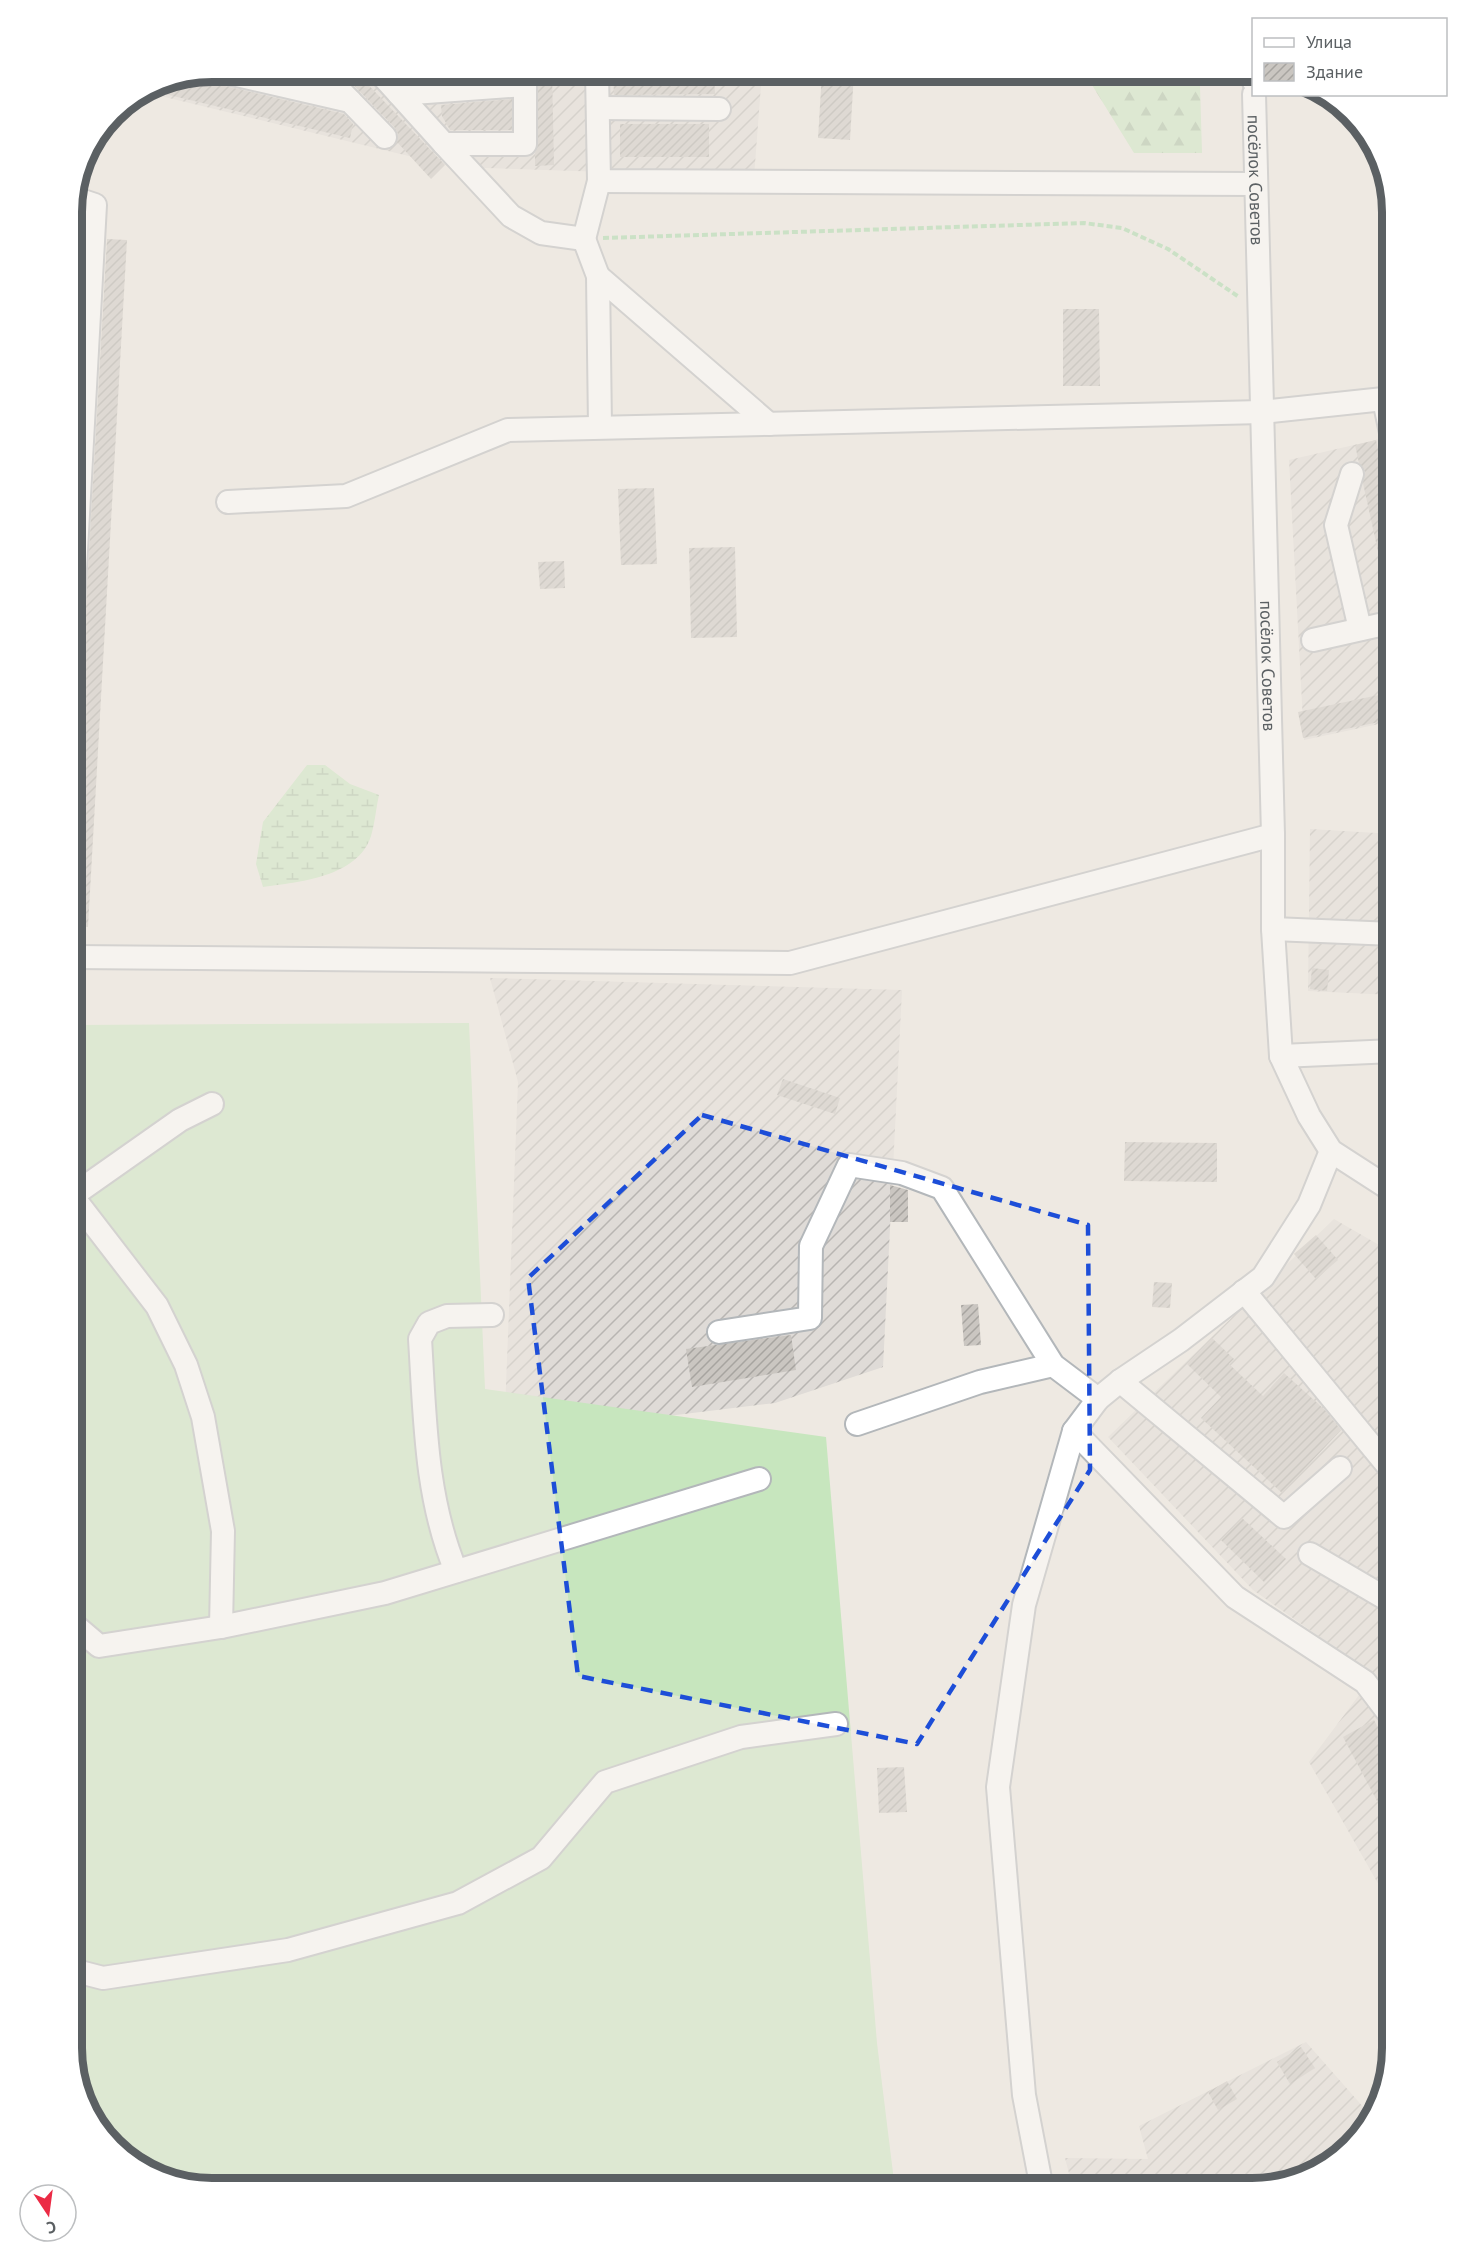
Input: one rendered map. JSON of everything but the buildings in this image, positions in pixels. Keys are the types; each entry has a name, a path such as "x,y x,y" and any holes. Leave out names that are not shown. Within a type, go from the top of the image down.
{"street":[{"path":"272,83 350,101"},
{"path":"333,83 385,137"},
{"path":"389,83 511,216 541,233 584,239"},
{"path":"399,94 491,83"},
{"path":"444,144 525,144 525,83"},
{"path":"597,83 599,182 584,239 598,276 600,428"},
{"name":"посёлок Советов","path":"1254,96 1273,835 1273,929 1281,1056 1309,1116 1331,1151 1382,1184"},
{"path":"598,108 719,109"},
{"path":"599,182 1256,184"},
{"path":"83,201 95,205 83,423"},
{"path":"598,276 769,424"},
{"path":"228,502 346,496 508,430 1262,412 1382,400"},
{"path":"1352,474 1336,525 1360,629"},
{"path":"1313,640 1382,624"},
{"path":"83,957 790,963 1273,835"},
{"path":"1273,929 1382,934"},
{"path":"1281,1056 1382,1051"},
{"path":"83,1189 180,1120 212,1104"},
{"path":"1040,2178 1024,2095 998,1787 1024,1605 1074,1431 1098,1399 1120,1381 1181,1340 1263,1277 1309,1205 1331,1151"},
{"path":"719,1332 810,1318 811,1246 849,1165 902,1173 942,1188 1053,1365 1098,1399"},
{"path":"83,1209 157,1306 186,1365 203,1417 223,1531 221,1626"},
{"path":"1245,1291 1382,1459"},
{"path":"456,1571 444,1543 429,1467 420,1338 429,1323 447,1316 492,1315"},
{"path":"857,1424 980,1382 1053,1365"},
{"path":"1120,1381 1284,1517 1340,1468"},
{"path":"1074,1431 1235,1597 1365,1682 1382,1704"},
{"path":"83,1632 99,1646 221,1626 385,1593 759,1479"},
{"path":"1310,1554 1382,1597"},
{"path":"83,1973 103,1978 288,1950 458,1903 542,1858 605,1782 741,1737 836,1724"}],"path":[{"path":"584,239 1084,223 1122,228 1168,249 1260,310"}],"highlighted area":[{"path":"702,1115 1088,1225 1090,1470 917,1744 578,1676 528,1278"}],"shaded area":[{"path":"213,83 761,83 754,177 454,167 157,95 179,87"},
{"path":"1382,439 1382,723 1304,740 1289,460"},
{"path":"1310,829 1382,833 1382,994 1308,991"},
{"path":"490,978 902,990 883,1367 775,1403 504,1436 518,1082"},
{"path":"1334,1219 1382,1247 1382,1891 1309,1762 1374,1675 1253,1590 1108,1437"},
{"path":"1306,2042 1366,2111 1350,2134 1325,2157 1302,2169 1286,2174 1252,2178 1070,2178 1065,2158 1148,2159 1139,2126"}],"green space":[{"path":"1091,83 1197,83 1200,86 1202,153 1134,153"},
{"path":"307,765 325,765 350,784 379,795 371,836 364,850 354,861 341,869 293,883 263,887 256,864 263,822"},
{"path":"469,1023 485,1389 826,1437 877,2043 894,2178 204,2178 171,2172 140,2157 104,2121 89,2090 83,2057 83,1025"}]}
